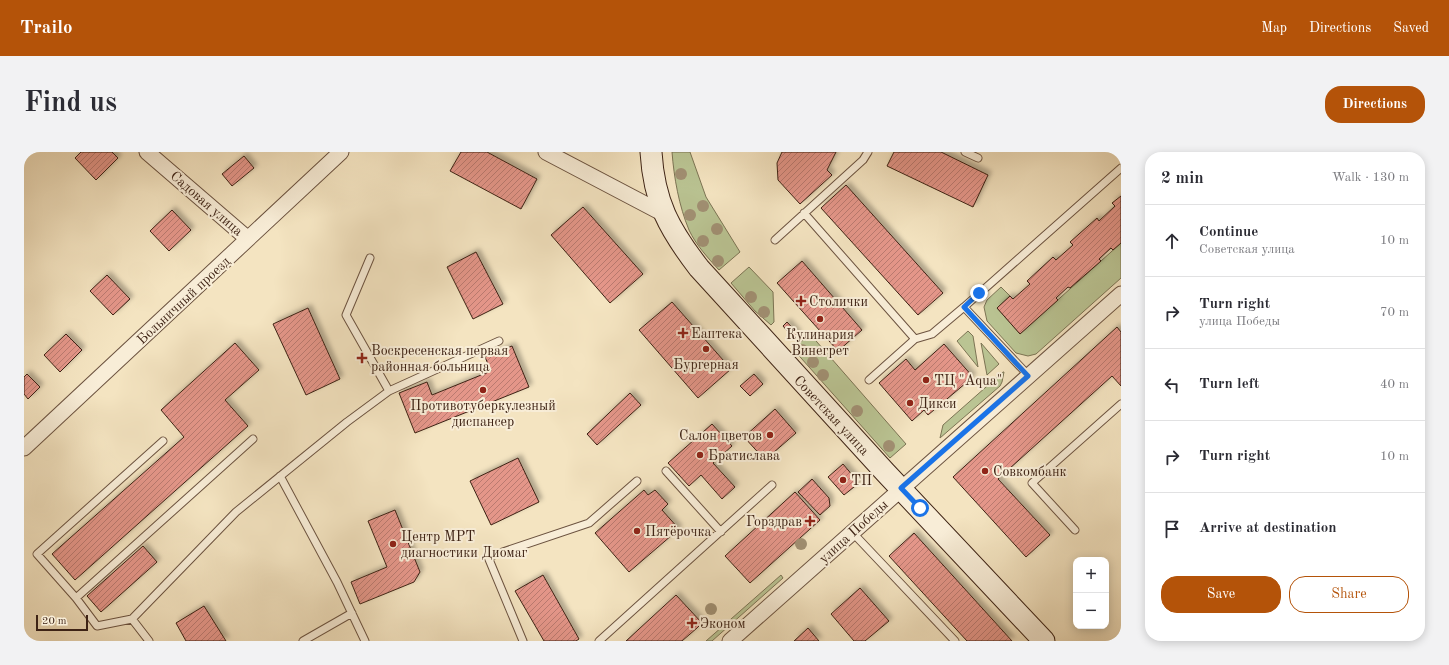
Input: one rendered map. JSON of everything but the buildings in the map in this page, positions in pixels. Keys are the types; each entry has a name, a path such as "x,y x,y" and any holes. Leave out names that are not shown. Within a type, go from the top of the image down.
{"main road":[{"name":"Советская улица","path":"651,152 653,174 664,214 681,245 699,268 1044,641"}],"street":[{"name":"Садовая улица","path":"147,152 248,239"},
{"name":"Больничный проезд","path":"24,448 341,152"},
{"path":"546,152 664,214"},
{"name":"улица Победы","path":"735,639 901,488 1121,294"}],"lane":[{"path":"775,240 863,160 868,152"},
{"path":"965,152 978,158"},
{"path":"869,380 916,339 932,334 1121,168"},
{"path":"804,214 916,339"},
{"path":"370,258 346,315 389,391"},
{"path":"964,307 1028,376"},
{"path":"163,441 37,554 76,598 97,626 132,619 236,512 347,422 389,391 499,340"},
{"path":"1075,530 1032,482 1121,404"},
{"path":"76,598 253,439"},
{"path":"666,471 721,532"},
{"path":"280,476 338,582 365,641"},
{"path":"523,641 488,557 589,523 637,481"},
{"path":"599,641 772,485"},
{"path":"852,532 955,641"},
{"path":"303,641 352,613"},
{"path":"132,619 149,641"}],"green space":[{"path":"672,152 690,152 706,197 740,252 719,270 699,246 689,230 682,211 674,172"},
{"path":"1121,243 1121,278 1036,354 1028,356 1016,353 987,321 984,307 987,300 1001,287 1010,296 997,308 1020,334"},
{"path":"749,267 773,292 774,322 771,325 755,311 731,283"},
{"path":"968,331 973,336 978,367 957,341"},
{"path":"810,334 906,444 890,458 793,349"},
{"path":"981,343 999,364 987,375"},
{"path":"1003,372 1000,386 940,438 943,425"},
{"path":"781,575 783,578 712,641 706,641"}],"place":[{"name":"Столички","path":"801,301"},
{"name":"Кулинария Винегрет","path":"820,319"},
{"name":"Еаптека","path":"683,333"},
{"name":"Бургерная","path":"706,349"},
{"name":"Воскресенская первая районная больница","path":"362,358"},
{"name":"ТЦ \"Aqua\"","path":"926,380"},
{"name":"Противотуберкулезный диспансер","path":"483,390"},
{"name":"Дикси","path":"910,403"},
{"name":"Салон цветов","path":"770,435"},
{"name":"Братислава","path":"700,455"},
{"name":"Совкомбанк","path":"985,471"},
{"name":"ТП","path":"843,480"},
{"name":"Горздрав","path":"810,521"},
{"name":"Пятёрочка","path":"637,531"},
{"name":"Центр МРТ диагностики Диомаг","path":"393,544"},
{"name":"Эконом","path":"692,623"}],"route":[{"path":"920,508 901,488 1028,376 964,307 979,293"}]}
